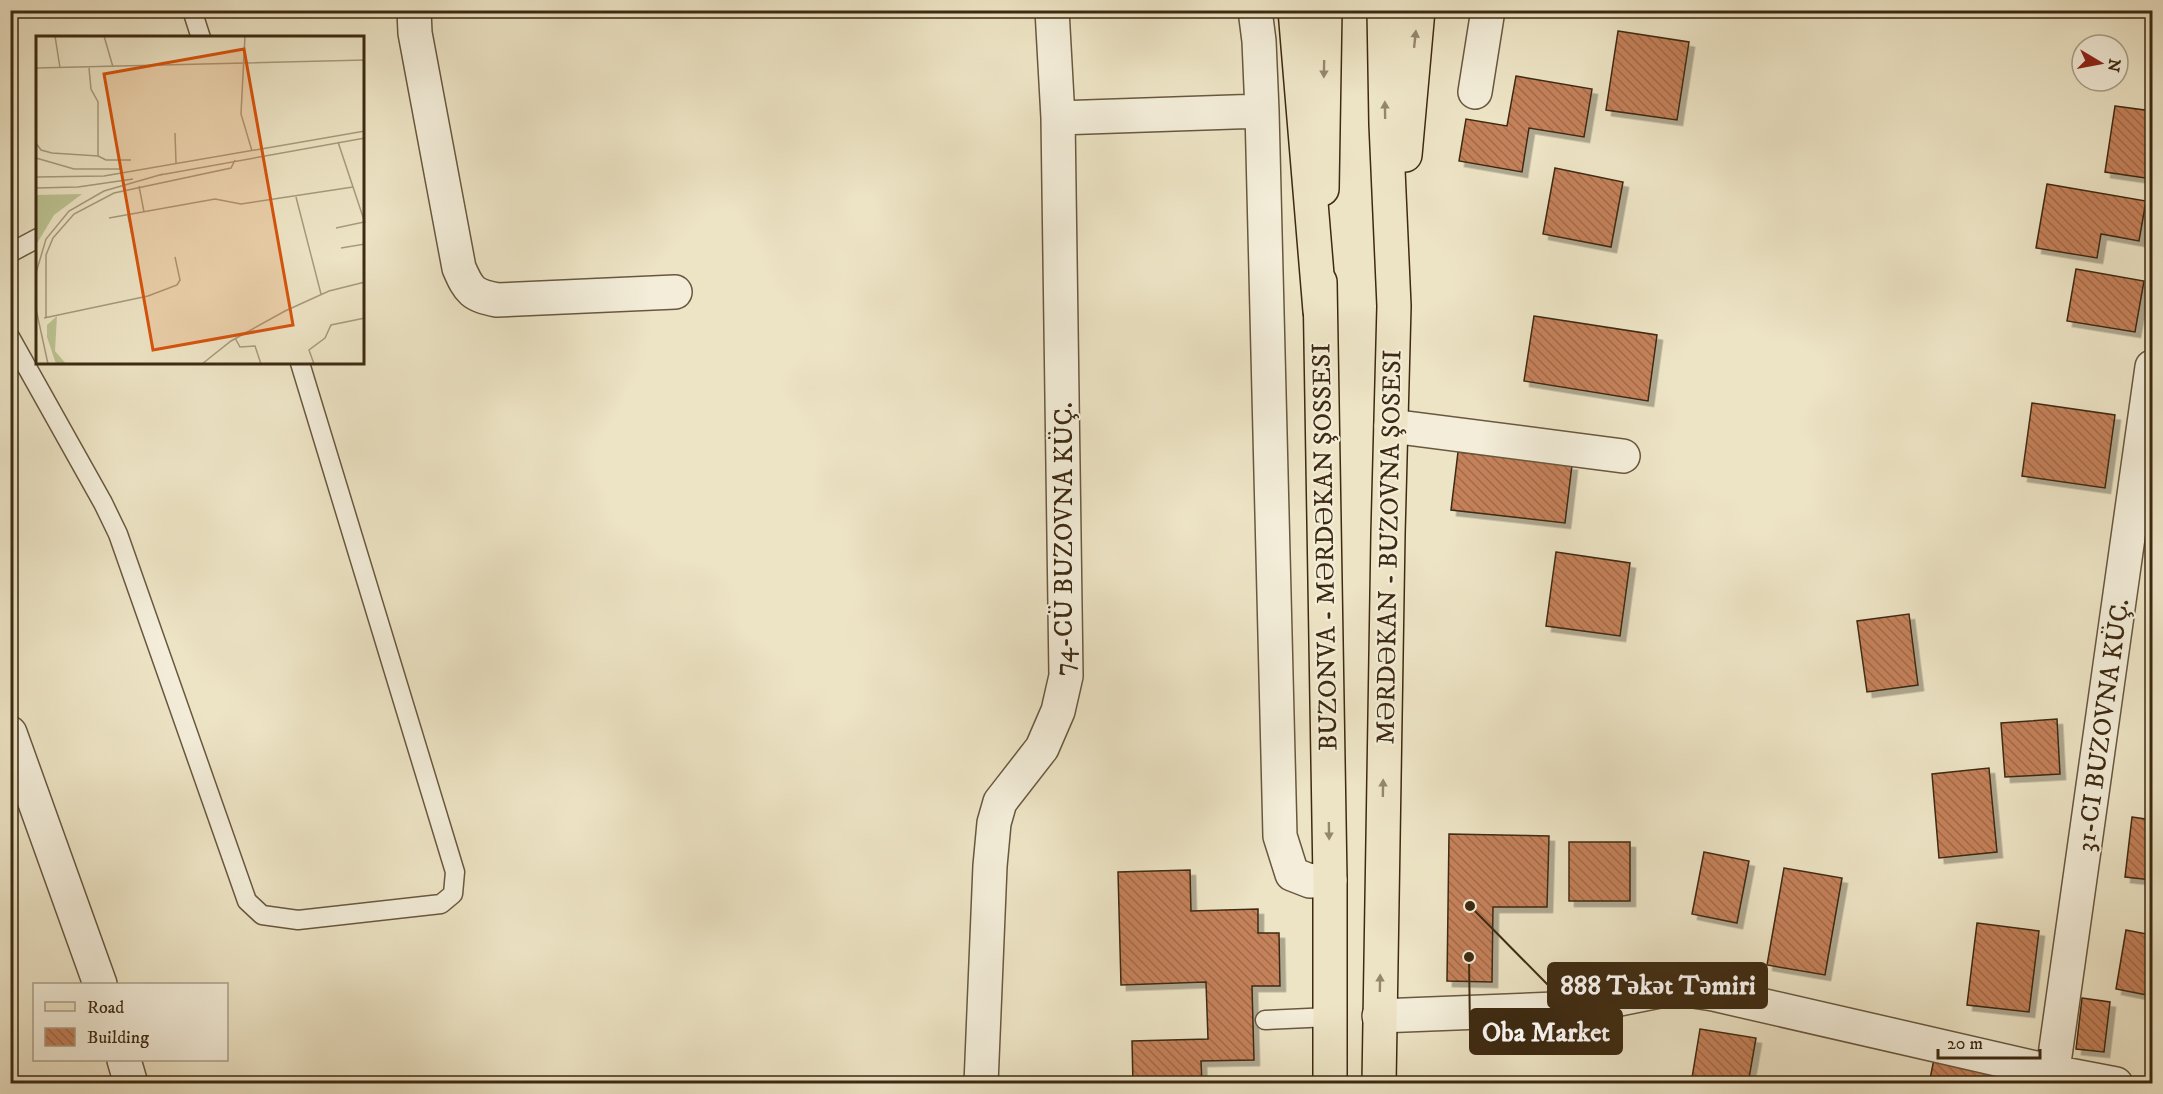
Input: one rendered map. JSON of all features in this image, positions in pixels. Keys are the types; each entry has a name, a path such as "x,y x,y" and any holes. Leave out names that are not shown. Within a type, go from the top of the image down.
{"main road":[{"path":"1295,10 1320,311"},
{"name":"BUZONVA - MƏRDƏKAN ŞOSSESI","path":"1325,10 1320,311 1330,880 1330,1083"},
{"name":"MƏRDƏKAN - BUZOVNA ŞOSESI","path":"1379,1083 1394,306 1386,124 1384,10"},
{"path":"1394,306 1418,10"}],"street":[{"path":"414,10 415,33 459,268 467,287 478,296 497,300 675,292"},
{"name":"74-CÜ BUZOVNA KÜÇ.","path":"981,1083 990,866 994,823 1000,802 1042,748 1059,711 1066,676 1058,118 1052,10"},
{"path":"1255,10 1259,41 1262,111 1280,836 1292,874 1310,881 1330,880"},
{"path":"1475,92 1488,10"},
{"path":"1058,118 1262,111"},
{"name":"31-CI BUZOVNA KÜÇ.","path":"2052,1078 2152,367"},
{"path":"1391,426 1623,456"},
{"path":"10,733 100,983"},
{"path":"1379,1017 1554,1010 1674,988 1713,994 2052,1078 2116,1083"},
{"path":"125,1061 131,1083"}],"lane":[{"path":"192,10 200,36"},
{"path":"10,253 36,239"},
{"path":"10,337 118,534 247,901 262,915 298,920 441,904 453,894 455,872 300,364"},
{"path":"1265,1020 1330,1017"}],"building":[{"path":"1618,31 1689,42 1677,120 1606,110"},
{"path":"1516,76 1592,89 1584,137 1529,128 1522,172 1459,161 1466,119 1507,126"},
{"path":"2115,106 2152,111 2152,179 2105,172"},
{"path":"1555,168 1623,182 1611,247 1543,234"},
{"path":"2047,184 2146,201 2139,241 2101,234 2097,258 2036,248"},
{"path":"2076,269 2144,281 2135,332 2067,321"},
{"path":"1534,316 1657,335 1648,401 1524,381"},
{"path":"2032,403 2115,415 2105,488 2022,476"},
{"path":"1458,452 1572,465 1565,523 1451,510"},
{"path":"1556,552 1630,563 1620,636 1546,626"},
{"path":"1909,614 1918,685 1867,692 1857,621"},
{"path":"2057,719 2060,774 2005,777 2001,723"},
{"path":"1989,768 1997,852 1939,858 1932,774"},
{"path":"2132,817 2152,820 2152,880 2125,877"},
{"path":"1449,834 1549,836 1547,907 1493,907 1492,982 1447,981"},
{"path":"1569,842 1630,842 1630,901 1569,901"},
{"path":"1704,852 1749,861 1737,923 1692,914"},
{"path":"1784,868 1842,878 1825,975 1767,965"},
{"path":"1190,870 1191,911 1258,909 1258,933 1279,933 1280,986 1252,986 1254,1060 1201,1061 1202,1084 1133,1084 1132,1041 1208,1039 1206,982 1121,985 1118,872"},
{"path":"1977,923 2039,931 2029,1012 1967,1005"},
{"path":"2126,930 2152,935 2152,996 2116,989"},
{"path":"2082,998 2110,1002 2104,1052 2076,1049"},
{"path":"1700,1029 1756,1038 1748,1084 1691,1084"},
{"path":"1934,1059 2017,1077 2016,1084 1929,1084"}],"place":[{"name":"888 Təkət Təmiri","path":"1470,906"},
{"name":"Oba Market","path":"1469,957"}]}
